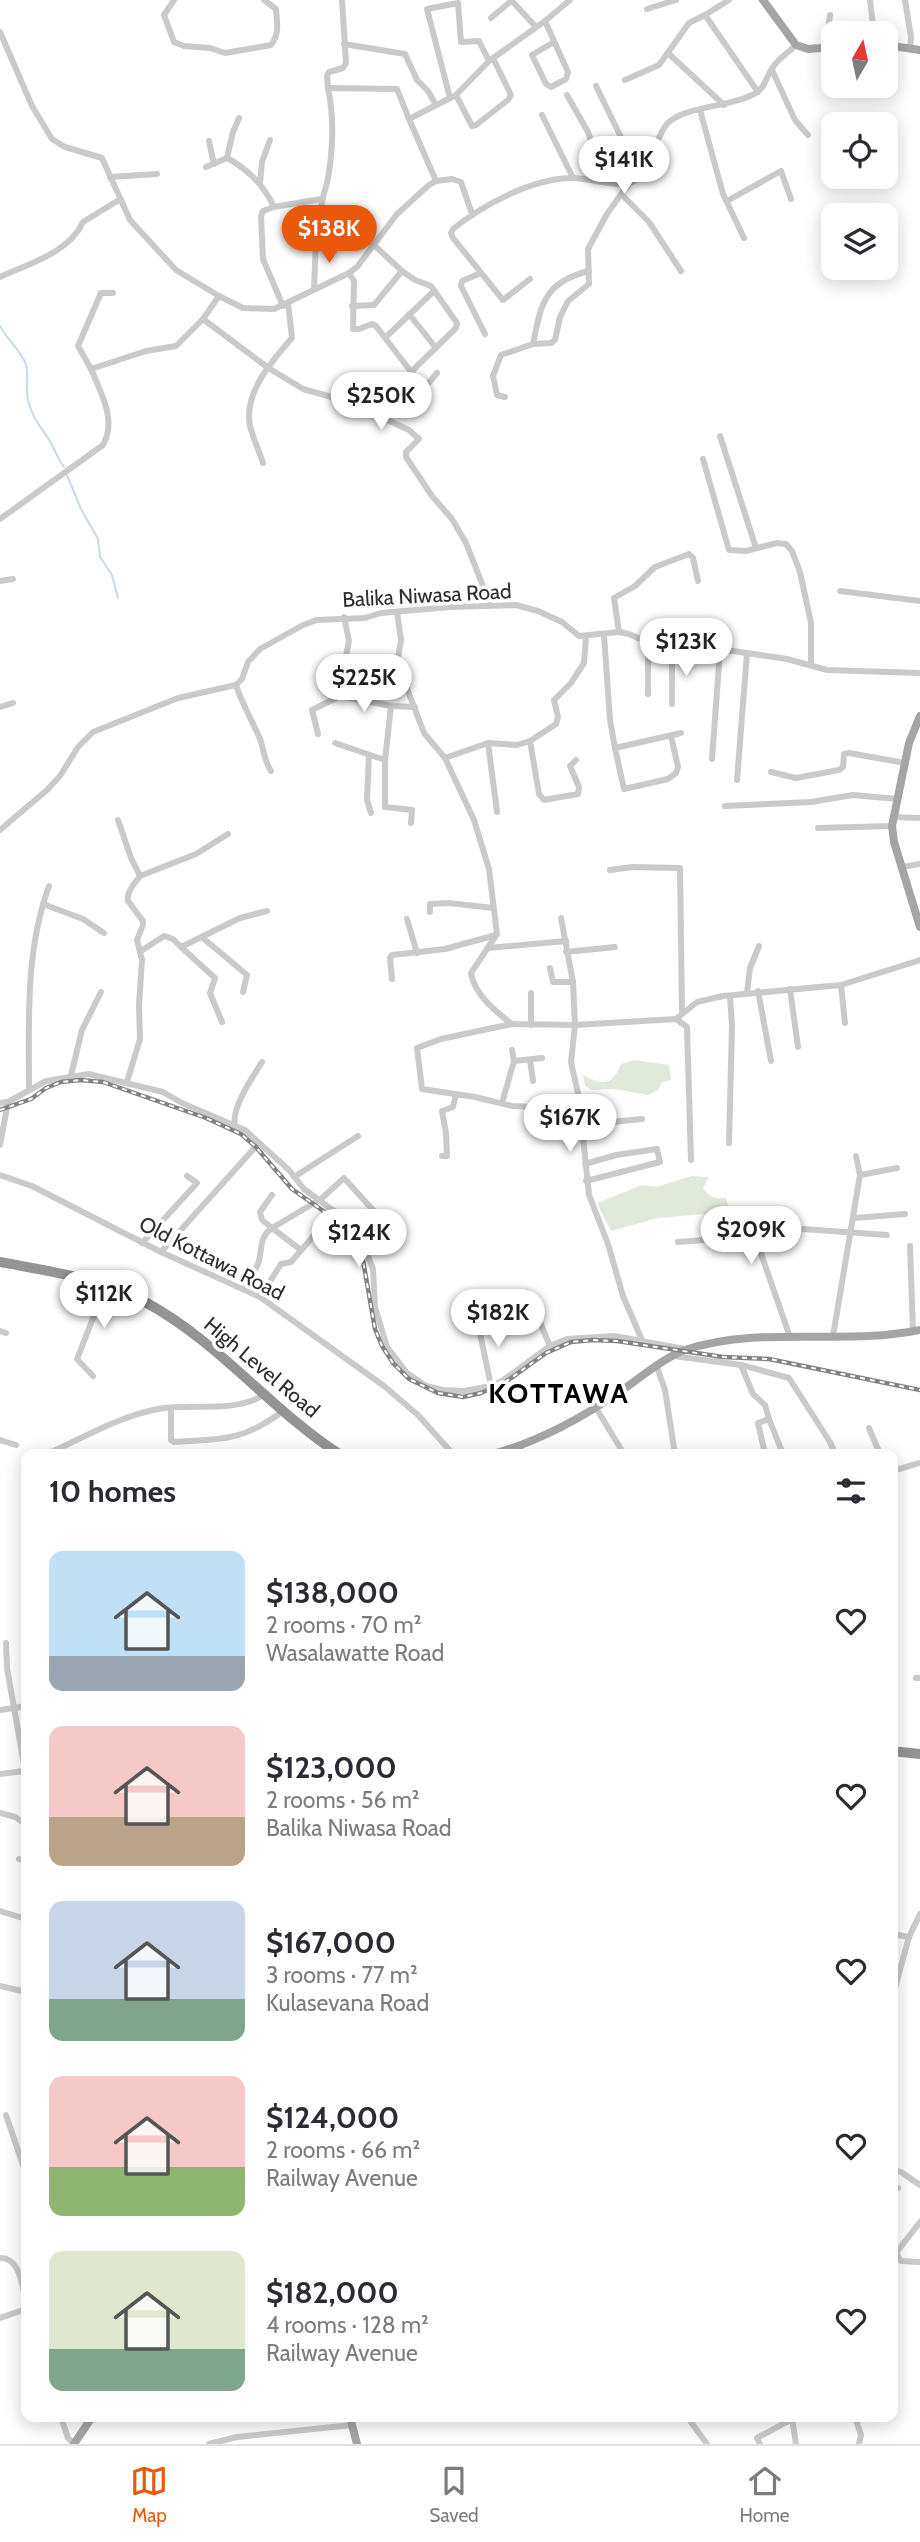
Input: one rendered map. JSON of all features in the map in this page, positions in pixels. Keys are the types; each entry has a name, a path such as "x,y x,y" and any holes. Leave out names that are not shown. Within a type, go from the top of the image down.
{"highway":[{"name":"High Level Road","path":"0,1264 106,1287 143,1301 188,1330 269,1400 333,1449"},
{"name":"High Level Road","path":"106,1287 165,1318 224,1364 322,1449"},
{"path":"898,1754 920,1756"}],"main road":[{"path":"763,0 796,45 808,49 821,47"},
{"path":"920,716 909,743 893,821 894,842 918,913 920,928"},
{"path":"511,1449 596,1408 688,1349 727,1342 790,1337 916,1331"},
{"path":"74,2444 89,2422"},
{"path":"351,2422 357,2444"}],"street":[{"path":"174,0 164,15 174,42 225,53 271,45 276,39 276,9 264,0"},
{"path":"321,211 321,199 328,181 332,134 332,108 327,76 329,72 343,68 346,63 342,0"},
{"path":"491,18 511,0 537,27"},
{"path":"647,9 676,0"},
{"path":"625,80 649,72 659,65 689,23 729,0"},
{"path":"870,0 873,21"},
{"path":"905,0 915,49"},
{"path":"410,119 453,97 491,59 545,21 565,1"},
{"path":"458,3 461,42 479,41 491,59 511,95 472,127 453,97 427,9 458,3"},
{"path":"705,15 758,92"},
{"path":"829,21 830,15"},
{"path":"545,21 554,42 568,76 551,87 546,84 531,55 554,42"},
{"path":"0,32 32,106 52,139 65,147 102,158 130,220 176,270 243,308 274,309 349,274 357,268 397,214 436,181 452,179 461,182 472,214"},
{"path":"344,44 405,54 416,80 428,91 436,105"},
{"path":"505,397 497,395 492,376 501,355 555,340 560,317 568,301 589,284 588,249 607,214 629,183 640,176 668,122 688,113 758,92 767,81 771,70 796,45"},
{"path":"669,54 724,104"},
{"path":"771,70 795,120 808,135"},
{"path":"596,86 640,176"},
{"path":"328,88 397,89 436,181"},
{"path":"567,94 588,132 606,182"},
{"path":"700,110 727,201 744,238"},
{"path":"542,115 573,178"},
{"path":"227,158 239,118"},
{"path":"260,183 262,162 270,140"},
{"path":"209,141 214,164"},
{"path":"227,158 260,183 274,207"},
{"path":"205,167 227,158"},
{"path":"727,201 781,171 791,199"},
{"path":"110,177 157,174"},
{"path":"530,279 503,300 451,233 472,214 552,180 573,178 629,183"},
{"path":"621,195 649,222 681,271"},
{"path":"263,463 250,425 257,385 267,367 292,338 285,304 263,259 261,216 263,211 274,207 321,199"},
{"path":"0,277 55,253 80,229 83,222 119,200"},
{"path":"314,289 316,239"},
{"path":"374,245 402,271 431,286 457,323 456,328 411,372"},
{"path":"352,306 374,305 402,271"},
{"path":"533,344 540,306 557,283 575,274 589,271"},
{"path":"481,273 462,281 461,286 485,334"},
{"path":"349,274 354,281 353,328 359,329 372,324 422,386 426,386 437,373"},
{"path":"385,338 435,291"},
{"path":"0,519 103,445 110,432 105,402 78,346 101,293 113,293"},
{"path":"91,369 146,351 176,346 203,319 219,296"},
{"path":"409,314 436,348"},
{"path":"203,319 267,367 303,388 346,401 409,430 419,439 406,452 406,457 432,496 452,519 466,543 490,604"},
{"path":"720,436 756,548"},
{"path":"703,459 726,547 738,551 777,542 786,544 792,551 800,572 811,623 811,665"},
{"path":"619,632 614,598 635,586 655,567 689,554 698,581"},
{"path":"0,581 13,579"},
{"path":"840,590 920,601"},
{"name":"Balika Niwasa Road","path":"236,685 242,679 248,662 260,649 317,620 365,618 397,612 490,604 527,607 562,622 579,636 586,637"},
{"path":"397,612 401,640 398,658 403,678 424,733 445,758 474,820 489,869 496,934 471,973 472,981 492,1006 512,1024"},
{"path":"344,617 349,641 345,661"},
{"path":"445,758 488,743 517,745 530,741 556,724 558,718 554,700 571,683 584,663 586,637 619,632 672,652 747,653 849,673 920,673"},
{"path":"604,635 610,720 624,789 668,779 676,773 678,767 671,736"},
{"path":"648,643 648,694"},
{"path":"712,759 720,651"},
{"path":"672,652 672,704"},
{"path":"737,780 747,653"},
{"path":"0,830 47,790 60,776 78,747 93,732 199,691 236,685 244,709 261,741 265,762 271,771"},
{"path":"318,734 312,710 340,696 391,706 415,707"},
{"path":"0,707 13,703"},
{"path":"391,706 385,760 385,807 412,810 411,823"},
{"path":"615,748 681,733"},
{"path":"530,741 539,794 544,800 578,794 579,787 570,766 576,760"},
{"path":"335,743 385,760"},
{"path":"488,743 497,812"},
{"path":"772,772 796,778 839,770 843,767 844,754 849,753 905,763"},
{"path":"369,755 368,800 371,813"},
{"path":"725,806 811,802 853,795 898,799"},
{"path":"818,828 920,818"},
{"path":"118,820 140,876"},
{"path":"127,1082 140,1040 141,951 137,940 143,921 127,897 140,876 196,854 228,834"},
{"path":"902,867 920,864"},
{"path":"610,870 633,867 680,868 682,1013"},
{"path":"29,1090 30,966 34,934 49,886"},
{"path":"430,912 430,904 449,903 493,908"},
{"path":"43,904 83,919 104,933"},
{"path":"181,947 240,918 267,911"},
{"path":"561,918 573,982 575,1025 571,1062 579,1098 586,1181 623,1296 642,1340"},
{"path":"407,919 419,953"},
{"path":"392,979 392,956 419,953 496,934"},
{"path":"141,951 164,936 173,939 215,978 210,993 222,1022"},
{"path":"203,938 247,975 243,992"},
{"path":"488,948 566,941"},
{"path":"747,993 750,968 759,946"},
{"path":"566,952 615,947"},
{"path":"676,1019 697,1002 758,991 841,985 920,960"},
{"path":"550,968 553,982 573,982"},
{"path":"841,985 845,1023"},
{"path":"790,989 798,1047"},
{"path":"758,991 771,1061"},
{"path":"71,1075 82,1030 100,992"},
{"path":"531,993 531,1025"},
{"path":"729,1143 732,1037 730,997"},
{"path":"642,1119 570,1126 557,1124 544,1111 534,1107 512,1106 422,1089 416,1049 441,1039 512,1024 575,1025 676,1019 687,1027 691,1160"},
{"path":"502,1103 514,1061 512,1050"},
{"path":"514,1061 542,1058"},
{"path":"530,1060 533,1081"},
{"path":"235,1126 242,1094 262,1062"},
{"path":"0,1103 9,1102 46,1081 89,1074 163,1092 181,1103 235,1126 259,1143 304,1189 321,1199 360,1235 373,1269 375,1307 381,1332 393,1358 407,1373 426,1386 464,1391 491,1386 550,1346 567,1339 590,1336 642,1340 688,1349"},
{"path":"442,1156 447,1156 442,1111 453,1107 456,1094"},
{"path":"0,1145 9,1102"},
{"path":"294,1177 358,1136"},
{"path":"160,1252 259,1143"},
{"path":"585,1164 616,1155 657,1149 660,1162 586,1181"},
{"path":"833,1336 860,1175 856,1156"},
{"path":"860,1175 897,1168"},
{"name":"Old Kottawa Road","path":"0,1175 32,1186 160,1252 260,1297 384,1386 418,1415 449,1449"},
{"path":"142,1243 197,1183 187,1176"},
{"path":"244,1289 259,1261 261,1240 265,1233 321,1199 344,1178 383,1221 381,1225 360,1235"},
{"path":"272,1195 260,1212 262,1220 301,1250"},
{"path":"260,1297 281,1264 291,1262 335,1211"},
{"path":"854,1218 905,1214"},
{"path":"803,1229 887,1235"},
{"path":"678,1242 729,1238 757,1242 790,1337"},
{"path":"910,1246 916,1331"},
{"path":"93,1376 77,1359 106,1287"},
{"path":"527,1292 550,1346"},
{"path":"477,1319 491,1386"},
{"path":"674,1356 741,1364 789,1378 833,1449"},
{"path":"741,1364 753,1394 765,1405 781,1449"},
{"path":"657,1367 665,1390 674,1448"},
{"path":"58,1449 129,1418 160,1409 245,1404 260,1397"},
{"path":"596,1408 621,1449"},
{"path":"171,1409 171,1440 174,1441 236,1437 263,1425 279,1414"},
{"path":"764,1449 758,1423 769,1419"},
{"path":"870,1428 878,1449"},
{"path":"0,1440 16,1445"},
{"path":"898,1469 920,1463"},
{"path":"6,1643 4,1669 15,1708 21,1747"},
{"path":"0,1710 21,1707"},
{"path":"0,1774 21,1773"},
{"path":"0,1814 21,1821"},
{"path":"0,1911 21,1917"},
{"path":"898,1977 909,1937 920,1914"},
{"path":"898,1935 909,1937"},
{"path":"0,1986 21,1991"},
{"path":"6,2115 21,2159"},
{"path":"898,2171 920,2185"},
{"path":"898,2252 920,2221"},
{"path":"898,2255 901,2260 920,2262"},
{"path":"0,2258 13,2262 21,2286"},
{"path":"0,2318 21,2311"},
{"path":"63,2422 68,2438 74,2444"},
{"path":"209,2444 236,2437 344,2422"},
{"path":"691,2422 707,2444"},
{"path":"760,2444 757,2438 786,2422"},
{"path":"793,2422 796,2444"},
{"path":"857,2422 861,2435 859,2444"}],"green space":[{"path":"634,1060 669,1065 671,1080 662,1082 658,1090 648,1095 615,1089 592,1090 585,1086 583,1075 606,1082 614,1077 621,1064"},
{"path":"692,1176 709,1177 703,1188 713,1197 726,1198 730,1212 658,1218 611,1231 597,1203 642,1185 656,1187"}],"waterway":[{"path":"0,326 25,362 30,406 64,467"},
{"path":"67,475 81,509 98,539 100,557 112,575 118,598"}],"railway":[{"path":"0,1110 31,1099 46,1088 61,1082 103,1082 206,1118 241,1134 255,1146 292,1189 346,1227 361,1249 375,1329 382,1346 393,1363 409,1379 438,1393 463,1397 481,1393 504,1383 546,1353 571,1342 593,1340 617,1341 723,1357 769,1359 920,1390"}],"district":[{"name":"KOTTAWA","path":"559,1393"}]}
